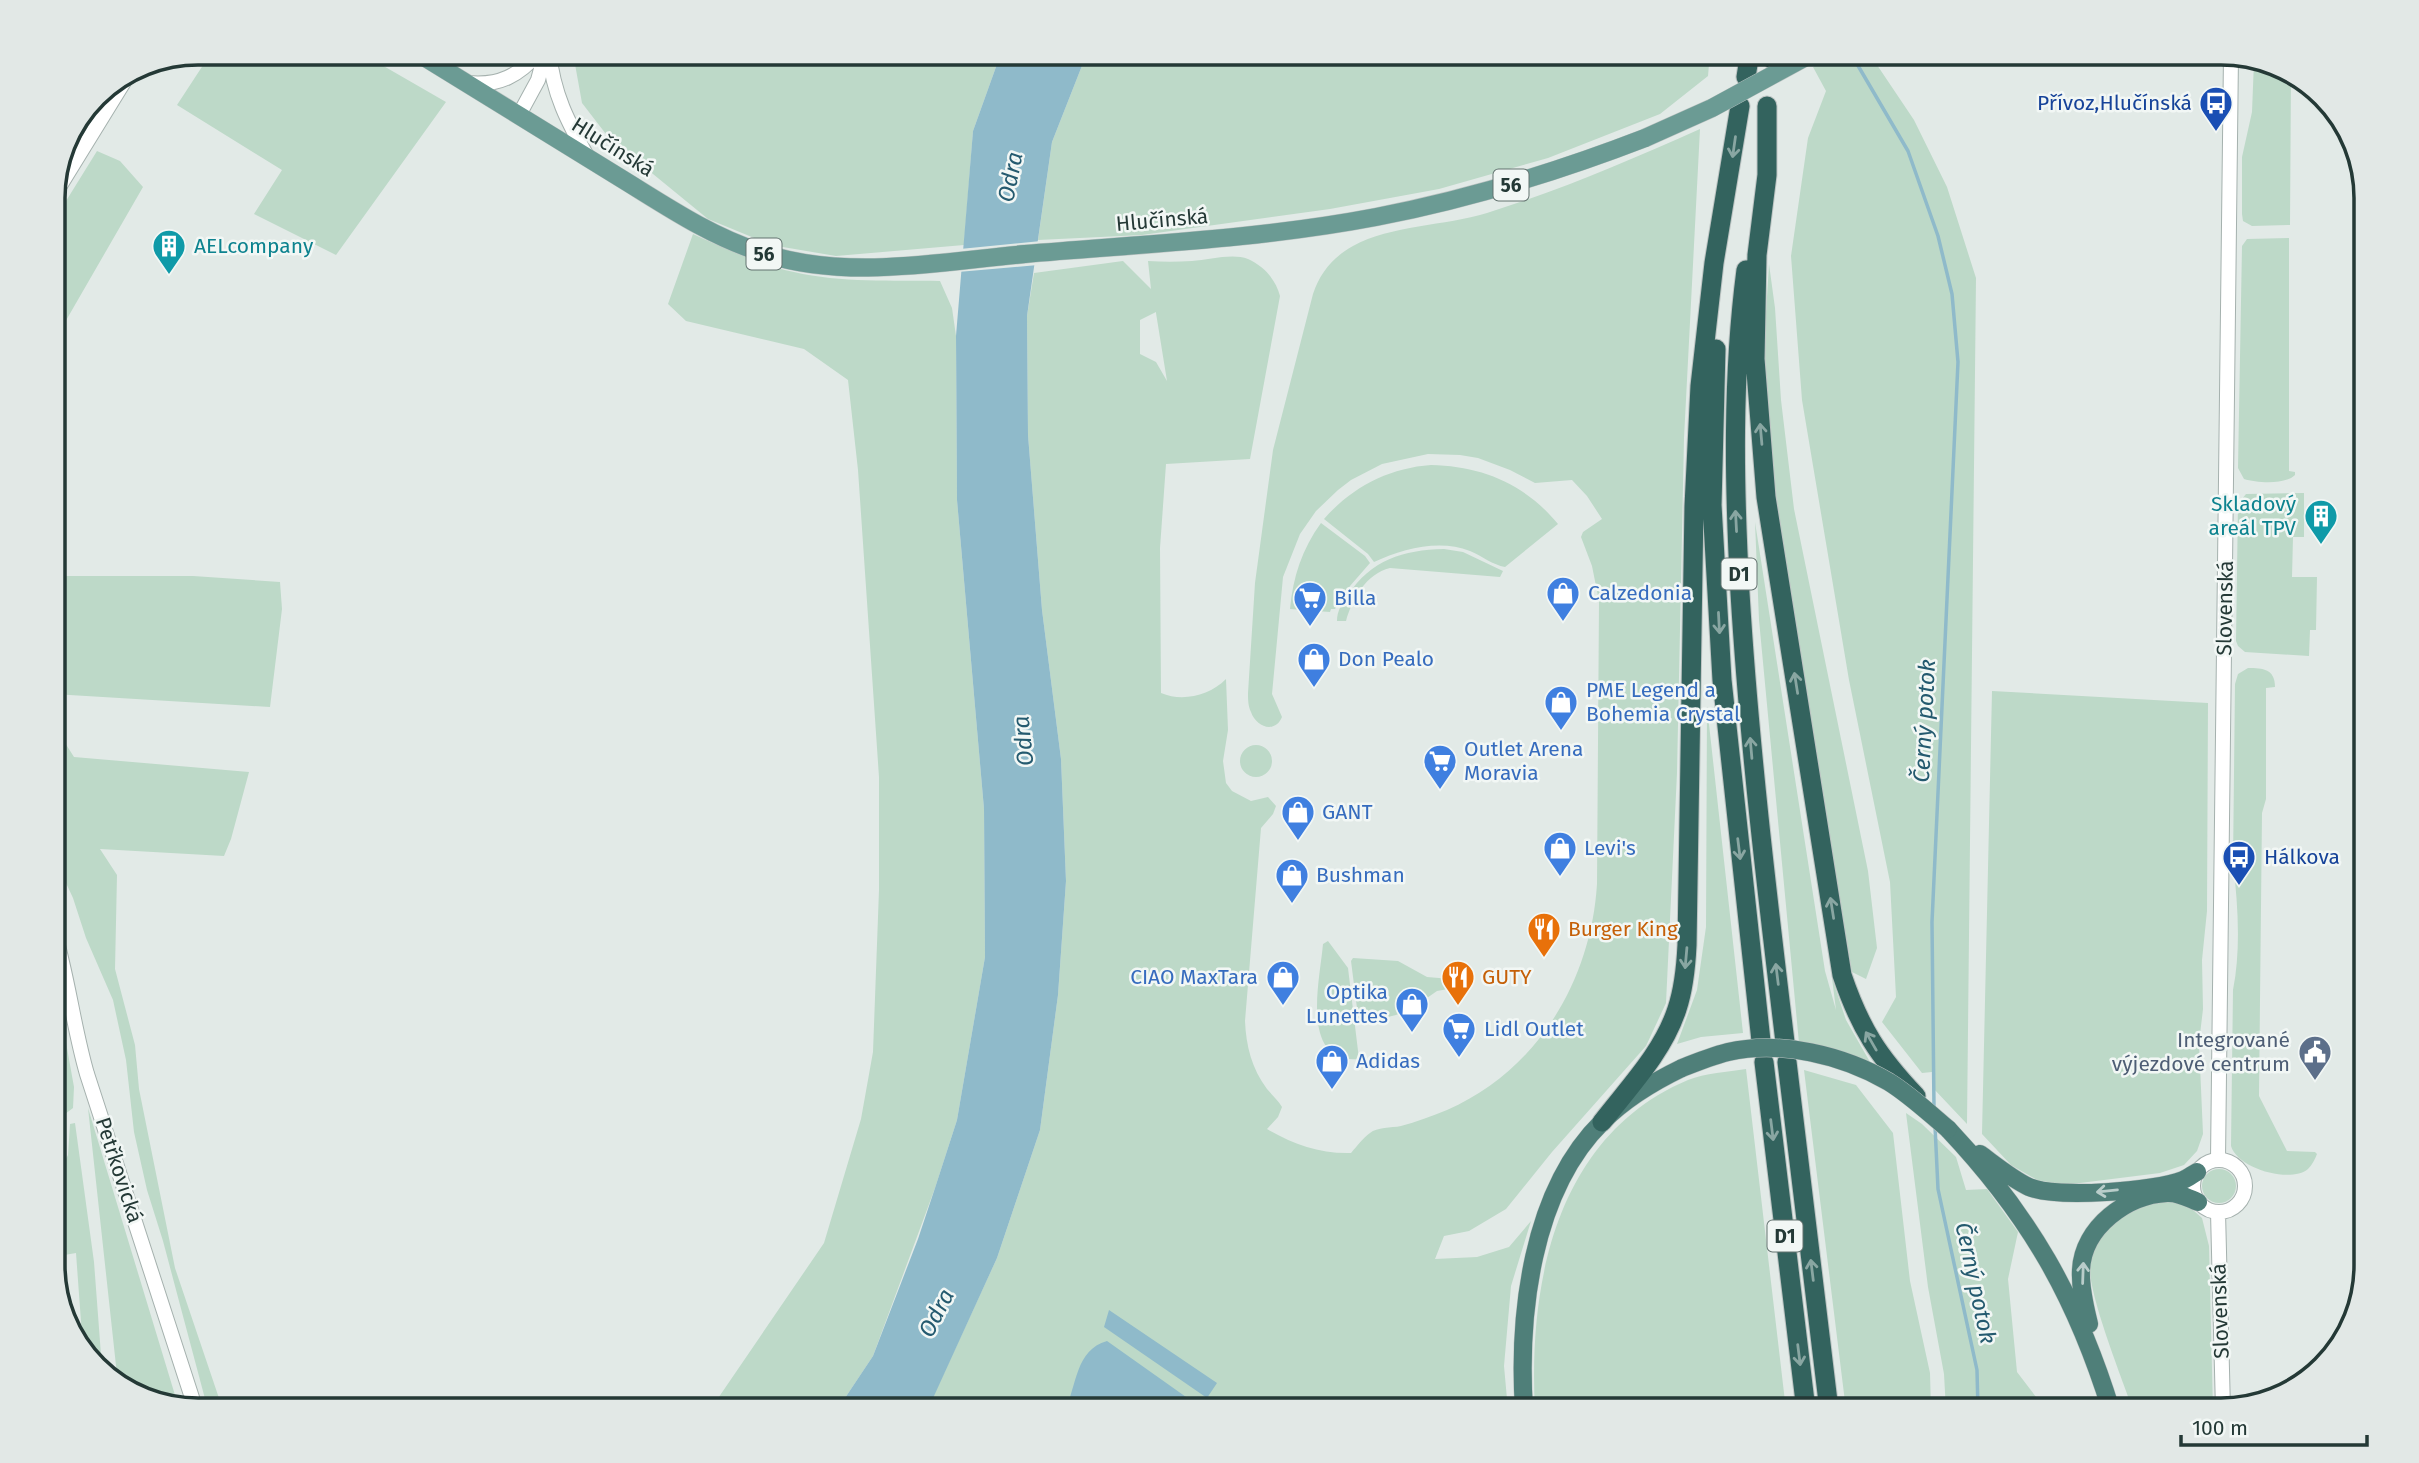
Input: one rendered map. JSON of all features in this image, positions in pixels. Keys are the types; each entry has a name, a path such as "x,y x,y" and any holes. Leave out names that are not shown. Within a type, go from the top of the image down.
{"highway":[{"path":"1746,77 1748,65"},
{"name":"D1","path":"1785,1042 1752,760 1735,502 1739,326 1768,99 1767,175 1757,255 1755,359 1765,483 1842,975 1855,1013 1881,1057 1948,1129"},
{"name":"D1","path":"1602,1122 1652,1059 1665,1037 1678,1008 1685,975 1694,506 1700,386 1714,264 1740,106"},
{"name":"D1","path":"1728,188 1717,323 1713,505 1728,747 1761,1041"},
{"path":"1524,1398 1527,1307 1538,1242 1549,1210 1580,1148 1602,1122 1628,1099 1652,1083 1682,1068 1730,1052 1755,1049 1792,1050 1825,1056 1889,1082 1984,1162 2052,1266 2074,1309 2107,1398"},
{"name":"D1","path":"1764,1062 1805,1398"},
{"name":"D1","path":"1787,1062 1828,1398"},
{"path":"1984,1162 2030,1187 2057,1194 2085,1194 2166,1184 2183,1180 2197,1172"},
{"path":"2113,1398 2096,1364 2082,1283 2081,1269 2088,1244 2102,1222 2143,1197 2169,1192 2198,1202"}],"main road":[{"name":"Hlučínská","path":"437,65 703,228 760,253 830,267 915,264 1078,250 1305,228 1373,218 1497,189 1645,138 1712,108 1791,65"}],"street":[{"path":"465,82 490,84 507,79 527,65"},
{"path":"519,115 543,65"},
{"path":"549,65 558,99 589,159"},
{"name":"Slovenská","path":"2218,1160 2231,66"},
{"path":"67,174 118,92"},
{"name":"Petřkovická","path":"65,970 84,1064 191,1398"},
{"path":"2218,1160 2233,1164 2243,1177 2245,1185 2240,1201 2226,1211 2218,1212 2210,1211 2198,1202 2193,1187 2197,1172 2203,1166 2218,1160"},
{"name":"Slovenská","path":"2218,1212 2223,1398"}],"green space":[{"path":"203,65 382,65 446,102 336,255 254,214 282,170 177,105"},
{"path":"575,65 997,65 973,131 964,245 836,256 771,245 708,219 609,138 582,103"},
{"path":"1082,65 1709,65 1708,76 1660,114 1548,158 1439,189 1330,209 1142,235 1038,240 1052,142"},
{"path":"1877,65 1914,120 1947,187 1976,278 1967,1124 1933,1088 1932,1072 1922,1073 1882,1022 1896,997 1890,882 1849,680 1802,400 1791,256 1808,138 1826,91 1813,67"},
{"path":"2254,69 2291,85 2290,225 2252,226 2243,221 2242,157 2252,112"},
{"path":"1700,129 1684,438 1677,773 1666,1003 1646,1046 1552,1152 1506,1209 1469,1231 1444,1236 1435,1259 1477,1257 1509,1247 1531,1221 1511,1286 1504,1366 1507,1398 933,1398 997,1258 1040,1130 1058,995 1066,881 1061,759 1042,610 1028,435 1027,316 1034,273 1123,261 1151,289 1148,261 1242,257 1259,265 1278,290 1280,296 1250,459 1166,464 1160,548 1161,693 1178,697 1195,696 1212,690 1226,679 1228,730 1223,761 1226,783 1232,791 1251,801 1268,797 1276,806 1261,828 1245,1021 1248,1048 1254,1065 1267,1089 1282,1107 1278,1117 1267,1129 1307,1147 1328,1152 1351,1153 1373,1131 1401,1126 1447,1110 1479,1093 1508,1072 1554,1019 1571,988 1584,955 1593,920 1597,884 1599,601 1592,566 1581,537 1583,532 1602,519 1587,496 1572,480 1535,483 1478,458 1460,455 1428,454 1382,464 1351,480 1316,511 1300,534 1283,577 1272,694 1282,717 1275,726 1270,727 1257,722 1248,702 1255,583 1273,450 1313,294 1323,272 1333,260 1368,239 1487,213 1621,163","holes":["1156,312 1167,381 1156,362 1140,354 1140,320"]},
{"path":"97,151 120,161 143,187 65,322 65,203"},
{"path":"693,234 755,260 812,276 940,281 952,308 956,336 957,500 984,809 985,957 957,1120 873,1356 845,1398 718,1398 824,1243 861,1119 873,1052 879,890 879,777 858,470 848,380 804,349 686,321 668,304"},
{"path":"2289,238 2289,471 2295,472 2295,475 2278,482 2256,481 2244,479 2238,468 2242,246 2247,239"},
{"path":"1769,264 1794,509 1868,871 1877,948 1866,979 1852,972 1780,548 1763,362"},
{"path":"1431,465 1468,469 1501,480 1531,498 1558,524 1505,567 1470,551 1446,546 1421,547 1374,562 1368,554 1324,519 1347,497 1372,481 1400,470"},
{"path":"2304,493 2304,537 2293,537 2292,577 2317,577 2316,630 2310,630 2309,656 2245,652 2236,641 2238,504 2246,494"},
{"path":"1755,522 1825,971 1836,1010 1832,978 1846,1020 1870,1062 1819,1046 1799,1043 1759,620"},
{"path":"1321,523 1365,556 1370,563 1330,612 1290,609 1300,564"},
{"path":"1444,549 1463,552 1503,571 1500,577 1390,568 1381,571 1361,588 1346,621 1337,621 1339,610 1346,598 1357,583 1378,565 1402,555"},
{"path":"65,576 193,576 280,582 282,609 270,707 65,695"},
{"path":"2248,668 2259,668 2270,673 2275,687 2266,688 2259,1096 2287,1151 2317,1154 2308,1169 2289,1175 2253,1167 2235,1154 2231,1146 2233,990 2238,943 2233,863 2235,684 2238,674"},
{"path":"1992,691 2208,703 2207,911 2199,1043 2203,1134 2197,1151 2184,1165 2160,1173 2064,1185 2037,1180 2011,1165 1982,1134"},
{"path":"1707,706 1743,1033 1701,1037 1677,1044 1697,990 1706,927"},
{"path":"65,743 74,757 249,772 224,856 100,849 117,875 115,969 135,1045 139,1089 175,1268 219,1398 205,1398 147,1190 134,1132 126,1060 113,1000 86,938 65,881"},
{"path":"1256,745 1268,749 1272,761 1268,773 1256,777 1244,773 1240,761 1244,749"},
{"path":"1328,941 1348,968 1359,1059 1340,1057 1328,1048 1320,1034 1317,998 1323,944"},
{"path":"1353,958 1398,961 1427,977 1451,979 1459,987 1437,991 1414,1007 1396,1015 1359,1024 1351,961"},
{"path":"65,1037 74,1087 73,1108 65,1114"},
{"path":"1746,1069 1785,1398 1535,1398 1534,1361 1538,1312 1546,1264 1560,1218 1580,1175 1608,1137 1644,1105 1688,1080"},
{"path":"1804,1070 1856,1085 1893,1133 1910,1281 1930,1373 1931,1398 1845,1398"},
{"path":"88,1108 175,1396 147,1388 117,1371"},
{"path":"1906,1113 1922,1124 1956,1157 1966,1190 1987,1189 2018,1232 2008,1279 2017,1372 2037,1398 1945,1398 1944,1374 1928,1287"},
{"path":"75,1123 94,1262 101,1356 82,1329 76,1253 65,1255 65,1161 68,1155 70,1124"},
{"path":"2219,1169 2231,1174 2236,1186 2231,1198 2219,1203 2207,1198 2202,1186 2207,1174"},
{"path":"2173,1198 2185,1203 2202,1218 2209,1246 2213,1398 2129,1398 2094,1295 2090,1265 2100,1238 2132,1211"}],"water":[{"name":"Odra","path":"997,65 1082,65 1052,142 1027,316 1028,435 1042,610 1061,759 1066,881 1058,995 1040,1130 997,1258 933,1398 845,1398 873,1356 918,1239 957,1120 985,957 984,809 957,500 956,336 973,131"},
{"path":"1109,1310 1217,1383 1207,1398 1104,1327"},
{"path":"1107,1341 1187,1398 1070,1398 1083,1360 1096,1346"}],"pier":[{"path":"1041,241 1038,265 958,272 960,249"}],"waterway":[{"name":"Černý potok","path":"1858,65 1908,151 1938,236 1952,294 1958,362 1932,922 1934,1108"},
{"name":"Černý potok","path":"1935,1126 1938,1189 1977,1370 1978,1398"}],"place":[{"name":"Přívoz,Hlučínská","path":"2216,133"},
{"name":"AELcompany","path":"169,276"},
{"name":"Skladový areál TPV","path":"2321,546"},
{"name":"Calzedonia","path":"1563,623"},
{"name":"Billa","path":"1310,628"},
{"name":"Don Pealo","path":"1314,689"},
{"name":"PME Legend a Bohemia Crystal","path":"1561,732"},
{"name":"Outlet Arena Moravia","path":"1440,791"},
{"name":"GANT","path":"1298,842"},
{"name":"Levi's","path":"1560,878"},
{"name":"Hálkova","path":"2239,887"},
{"name":"Bushman","path":"1292,905"},
{"name":"Burger King","path":"1544,959"},
{"name":"CIAO MaxTara","path":"1283,1007"},
{"name":"GUTY","path":"1458,1007"},
{"name":"Optika Lunettes","path":"1412,1034"},
{"name":"Lidl Outlet","path":"1459,1059"},
{"name":"Integrované výjezdové centrum","path":"2315,1082"},
{"name":"Adidas","path":"1332,1091"}]}
